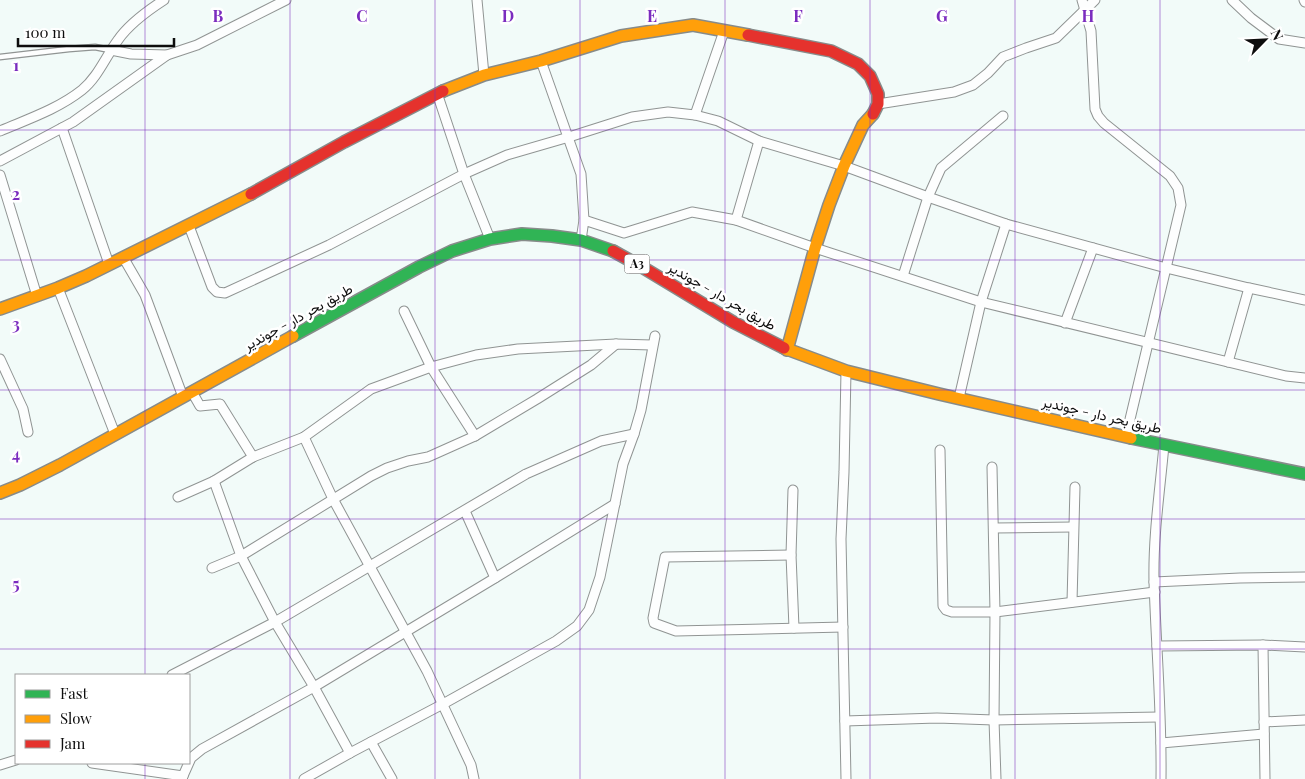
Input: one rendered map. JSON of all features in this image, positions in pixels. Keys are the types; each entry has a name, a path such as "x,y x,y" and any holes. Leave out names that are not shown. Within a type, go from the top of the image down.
{"main road":[{"path":"0,308 37,296 86,276 189,226 254,194 344,142 438,93 484,75 541,61 621,36 693,25 831,50 858,64 870,76 878,94 878,104 875,111 863,125 844,166 814,248 787,350"},
{"name":"طريق بحر دار - جوندير","path":"0,493 22,485 50,471 419,267 452,251 490,239 522,234 581,240 613,251 733,322 787,350 846,371 1164,445 1305,474"}],"street":[{"path":"0,131 56,107 83,89 98,72 119,38 134,22 164,0"},
{"path":"0,161 62,128 167,55 197,45 286,0"},
{"path":"477,0 484,75"},
{"path":"878,104 954,92 973,84 988,73 1003,57 1056,38 1083,4 1094,0"},
{"path":"1232,0 1251,18 1279,39 1305,43"},
{"path":"1083,4 1091,31 1095,109 1098,116 1104,123 1170,176 1178,188 1181,205 1126,436"},
{"path":"695,115 724,31"},
{"path":"111,50 131,54 167,55"},
{"path":"541,61 581,174 584,220 581,240"},
{"path":"438,93 464,174 490,239"},
{"path":"189,226 212,287 217,292 225,293 329,245 464,174 507,155 569,138 632,117 668,112 695,115 718,122 759,141 844,166 1006,224 1166,268 1305,300"},
{"path":"904,276 928,197 941,168 1002,116"},
{"path":"62,128 109,264"},
{"path":"736,220 759,141"},
{"path":"0,175 37,296"},
{"path":"584,220 624,233 692,212 736,220 814,248 981,302 1286,376 1305,378"},
{"path":"959,398 981,302 1006,224"},
{"path":"1065,323 1093,248"},
{"path":"123,257 145,295 188,394 200,406 220,404 253,457"},
{"path":"58,288 115,434"},
{"path":"1228,362 1249,288"},
{"path":"404,311 431,367 475,436"},
{"path":"178,497 214,481 253,457 304,437 371,389 431,367 476,355 518,349 654,341 641,410 623,464 600,577 589,610 577,626 556,641 304,779"},
{"path":"212,568 241,556 371,476 408,461 428,457 475,436 591,365 616,344"},
{"path":"0,359 23,409 28,432"},
{"path":"846,371 841,539 846,779"},
{"path":"174,674 275,622 526,474 601,441 634,434"},
{"path":"304,437 333,499 427,671 470,765 474,779"},
{"path":"1161,779 1154,551 1164,445"},
{"path":"940,450 943,606 946,610 952,612 995,612 1072,602 1154,587 1240,578 1305,576"},
{"path":"992,466 996,779"},
{"path":"214,481 241,556 275,622 314,687 350,753"},
{"path":"1072,602 1075,487"},
{"path":"793,490 791,555 794,628"},
{"path":"190,760 202,749 314,687 615,504"},
{"path":"465,511 495,578"},
{"path":"994,528 1074,528"},
{"path":"791,555 665,556 653,618 654,623 676,631 843,627"},
{"path":"1158,646 1263,645 1305,647"},
{"path":"1263,645 1265,779"},
{"path":"845,721 937,718 994,720 1159,717"},
{"path":"1264,722 1305,720"},
{"path":"1161,743 1264,734"},
{"path":"371,742 392,779"},
{"path":"0,765 15,760"},
{"path":"98,764 183,778 189,764"}],"lane":[{"path":"0,57 69,48 95,47 111,50"}],"traffic: fast":[{"path":"293,336 419,267 452,251 490,239 522,234 552,236 581,240 613,251"},
{"path":"1131,438 1305,474"}],"traffic: slow":[{"path":"443,91 484,75 541,61 621,36 693,25 748,35"},
{"path":"787,350 829,205 863,125 873,114"},
{"path":"0,309 86,276 251,194"},
{"path":"0,493 60,465 293,336"},
{"path":"784,348 846,371 1131,438"}],"traffic: jam":[{"path":"748,35 831,51 858,64 870,76 878,94 878,104 873,114"},
{"path":"251,194 344,142 443,91"},
{"path":"613,251 733,322 784,348"}]}
